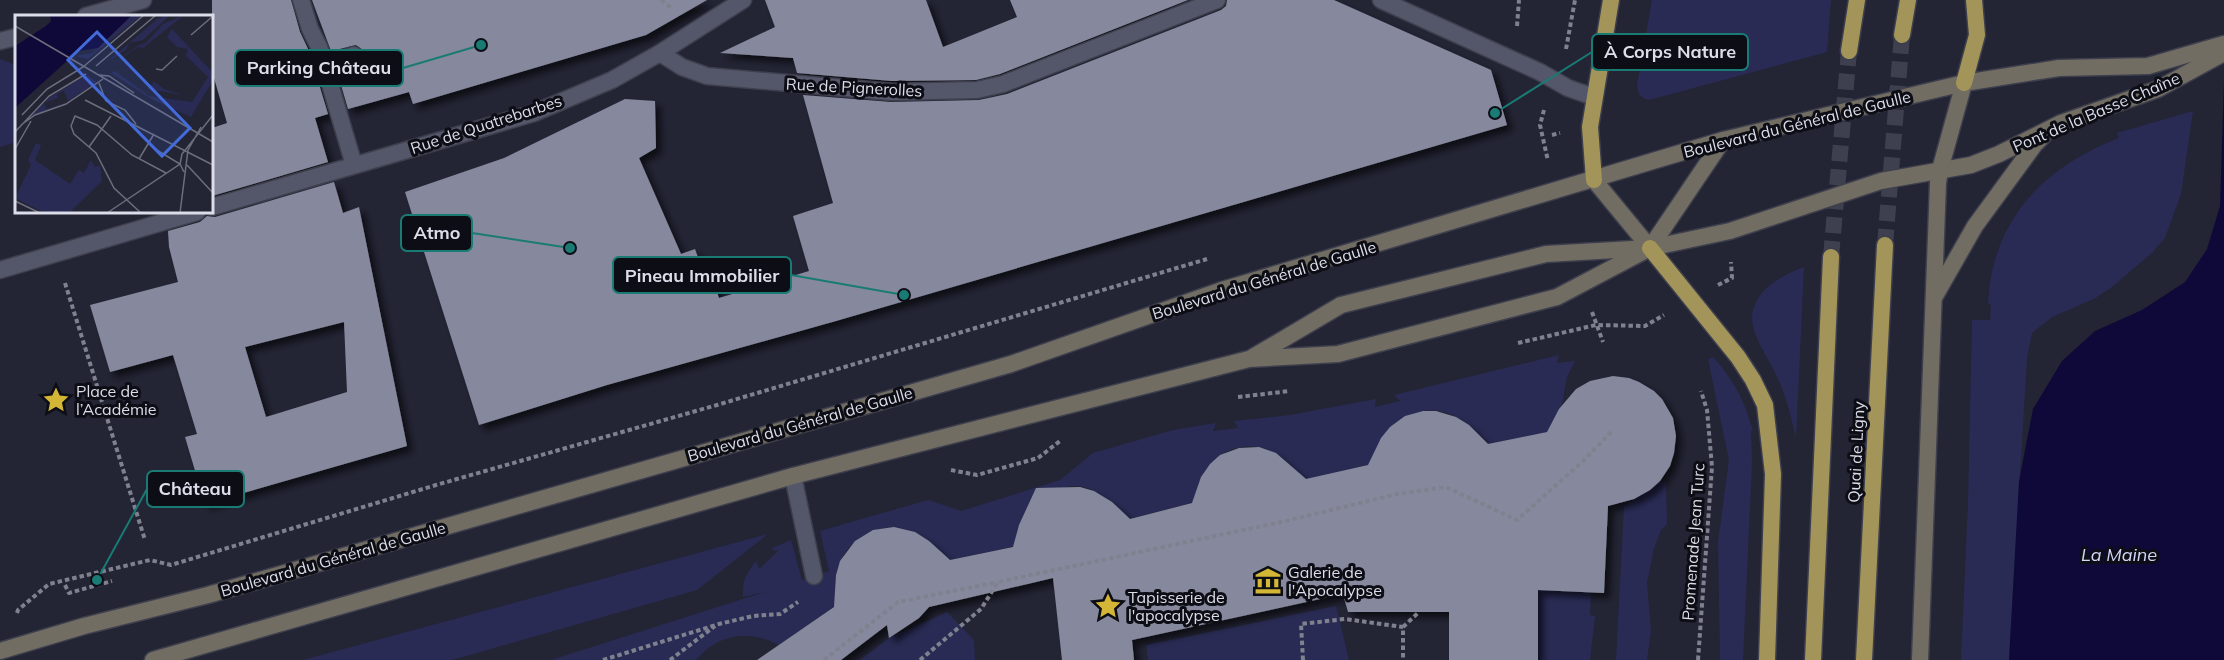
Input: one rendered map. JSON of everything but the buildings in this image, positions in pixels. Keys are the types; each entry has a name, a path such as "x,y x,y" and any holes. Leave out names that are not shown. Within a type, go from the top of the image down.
{"highway":[{"path":"1594,180 1590,127 1611,0"},
{"path":"1849,51 1857,0"},
{"path":"1902,35 1908,0"},
{"path":"1964,83 1977,35 1974,0"},
{"name":"Quai de Ligny","path":"1864,660 1885,245"},
{"path":"1650,248 1738,357 1765,405 1773,474 1767,660"},
{"name":"Quai de Ligny","path":"1813,660 1831,257"}],"main road":[{"name":"Pont de la Basse Chaîne","path":"2002,76 2059,68 2148,66 2224,44"},
{"name":"Pont de la Basse Chaîne","path":"1940,170 1971,165 2050,129 2158,89 2224,53"},
{"name":"Boulevard du Général de Gaulle","path":"5,650 84,626 208,595 1011,364 1222,290 1723,140 2002,76"},
{"path":"1920,660 1940,170 1964,83"},
{"path":"1935,296 1975,226 2034,144 2050,129"},
{"path":"153,660 793,476 1249,359 1338,354 1543,301 1575,288 1650,248 1723,140"},
{"path":"1249,359 1341,305 1546,254 1650,248 1730,231 1881,181 1940,170"},
{"path":"1594,180 1650,248"}],"street":[{"path":"90,10 143,0"},
{"path":"300,0 310,29 320,47 354,165"},
{"name":"Rue de Quatrebarbes","path":"213,207 534,112 612,80 660,53 743,0"},
{"name":"Rue de Pignerolles","path":"660,53 682,67 707,76 892,92 976,90 1003,84 1217,0"},
{"path":"1381,0 1540,72 1568,88 1594,97"},
{"path":"0,41 15,37"},
{"path":"325,64 354,55"},
{"path":"0,270 194,213"},
{"path":"793,476 814,576"}],"path":[{"path":"1565,52 1575,0"},
{"path":"1539,162 1547,160 1594,180"},
{"path":"56,253 146,540"},
{"path":"5,650 18,610 49,584 150,560 171,565 1218,256"},
{"path":"1514,344 1596,325 1603,342"},
{"path":"1231,398 1297,389"},
{"name":"Promenade Jean Turc","path":"1698,660 1712,467 1707,411 1701,391"},
{"path":"824,660 898,602 1286,521 1397,494 1446,487 1517,520 1584,461 1613,430"},
{"path":"948,469 977,475 1038,458 1063,440"},
{"path":"603,660 719,624 753,616 780,614 817,590 814,576"},
{"path":"65,585 69,593 112,581"},
{"path":"920,660 981,609 999,582"},
{"path":"1403,660 1403,627 1419,612"},
{"path":"1303,660 1301,624 1346,619 1403,627"},
{"path":"669,660 719,624"}],"shaded area":[{"path":"1652,0 1831,0 1827,52 1649,100 1640,95 1637,85"},
{"path":"0,59 15,67 15,142 0,147"},
{"path":"2193,111 2181,194 2165,238 2153,252 2112,287 2094,299 2052,317 2032,333 2027,358 2009,660 1961,660 1968,503 1972,320 1990,320 1991,305 1988,304 1999,247 2011,222 2026,200 2067,164 2119,138 2117,133"},
{"path":"1804,267 1796,438 1783,390 1757,339 1752,321 1757,299 1764,291 1793,271"},
{"path":"1559,355 1557,363 1575,361 1567,377 1562,405 1555,417 1552,431 1483,445 1468,425 1450,414 1421,411 1395,424 1385,435 1372,464 1300,481 1288,463 1272,452 1256,447 1239,448 1223,454 1210,465 1200,481 1195,502 1125,520 1107,499 1091,489 1073,486 1060,489 1025,517 1017,532 1016,546 945,561 929,542 910,531 890,528 871,532 854,543 842,558 836,579 838,604 779,645 768,640 745,636 714,644 696,660 551,660 765,592 743,597 743,586 747,574 756,561 759,569 778,551 770,549 791,540 802,580 829,571 820,531 928,500 961,511 1060,480 1093,453 1173,430 1216,423 1213,431 1238,428 1234,421 1290,415 1376,399 1375,407 1400,401 1394,395"},
{"path":"1713,357 1738,392 1753,431 1751,431 1752,463 1743,660 1720,660 1718,542 1729,460 1708,359"},
{"path":"1660,481 1666,482 1667,524 1661,530 1654,548 1647,583 1651,631 1647,660 1616,660 1624,506"},
{"path":"768,534 697,590 452,660 303,660"},
{"path":"1538,590 1591,593 1590,615 1595,616 1590,660 1538,660"},
{"path":"1336,606 1349,660 1148,660 1146,645"},
{"path":"947,612 974,640 975,660 860,660 889,638"}],"water":[{"name":"La Maine","path":"2224,81 2224,660 2009,660 2019,481 2033,409 2062,361 2095,331 2142,310 2185,282 2207,249 2220,206"}],"tunnel":[{"path":"1885,245 1902,35"},
{"path":"1831,257 1849,51"}],"place":[{"name":"Parking Château","path":"481,45"},
{"name":"À Corps Nature","path":"1495,113"},
{"name":"Atmo","path":"570,248"},
{"name":"Pineau Immobilier","path":"904,295"},
{"name":"Place de l’Académie","path":"56,400"},
{"name":"Château","path":"97,580"},
{"name":"Galerie de l'Apocalypse","path":"1268,581"},
{"name":"Tapisserie de l'apocalypse","path":"1108,606"}]}
